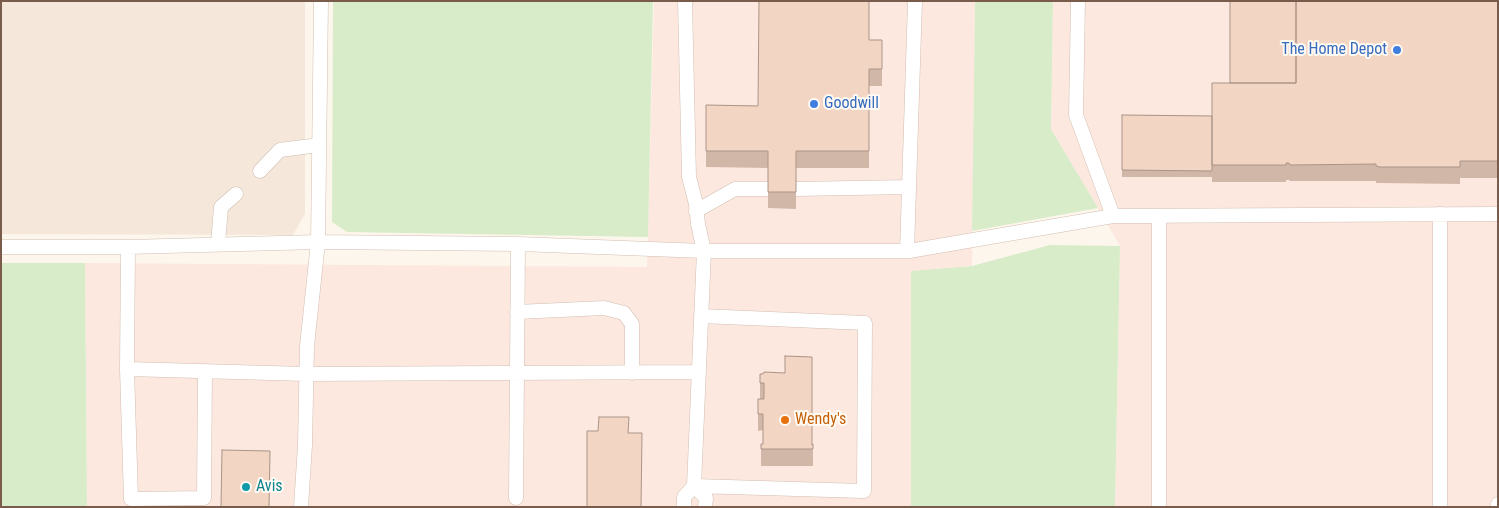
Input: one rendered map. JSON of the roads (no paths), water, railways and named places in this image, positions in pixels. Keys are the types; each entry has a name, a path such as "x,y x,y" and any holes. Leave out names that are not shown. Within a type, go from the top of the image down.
{"lane":[{"path":"301,507 307,346 318,242 321,1"},
{"path":"684,507 684,497 694,486 704,252 689,177 685,1"},
{"path":"907,251 915,1"},
{"path":"1078,1 1076,115 1113,216"},
{"path":"260,171 280,150 319,145"},
{"path":"796,189 909,187"},
{"path":"696,211 735,189 768,189"},
{"path":"218,244 221,207 236,194"},
{"path":"1440,214 1440,507"},
{"path":"1,247 128,247 318,242 518,244 704,252 907,251 1113,216 1498,214"},
{"path":"1158,507 1159,216"},
{"path":"516,498 518,244"},
{"path":"128,247 131,499 204,498 205,371"},
{"path":"517,312 604,308 624,313 632,324 632,373"},
{"path":"694,486 864,491 865,323 701,316"},
{"path":"128,369 306,374 699,372"},
{"path":"694,486 706,498 705,507"}],"place":[{"name":"The Home Depot","path":"1397,50"},
{"name":"Goodwill","path":"814,104"},
{"name":"Wendy's","path":"785,420"},
{"name":"Avis","path":"246,487"}]}
